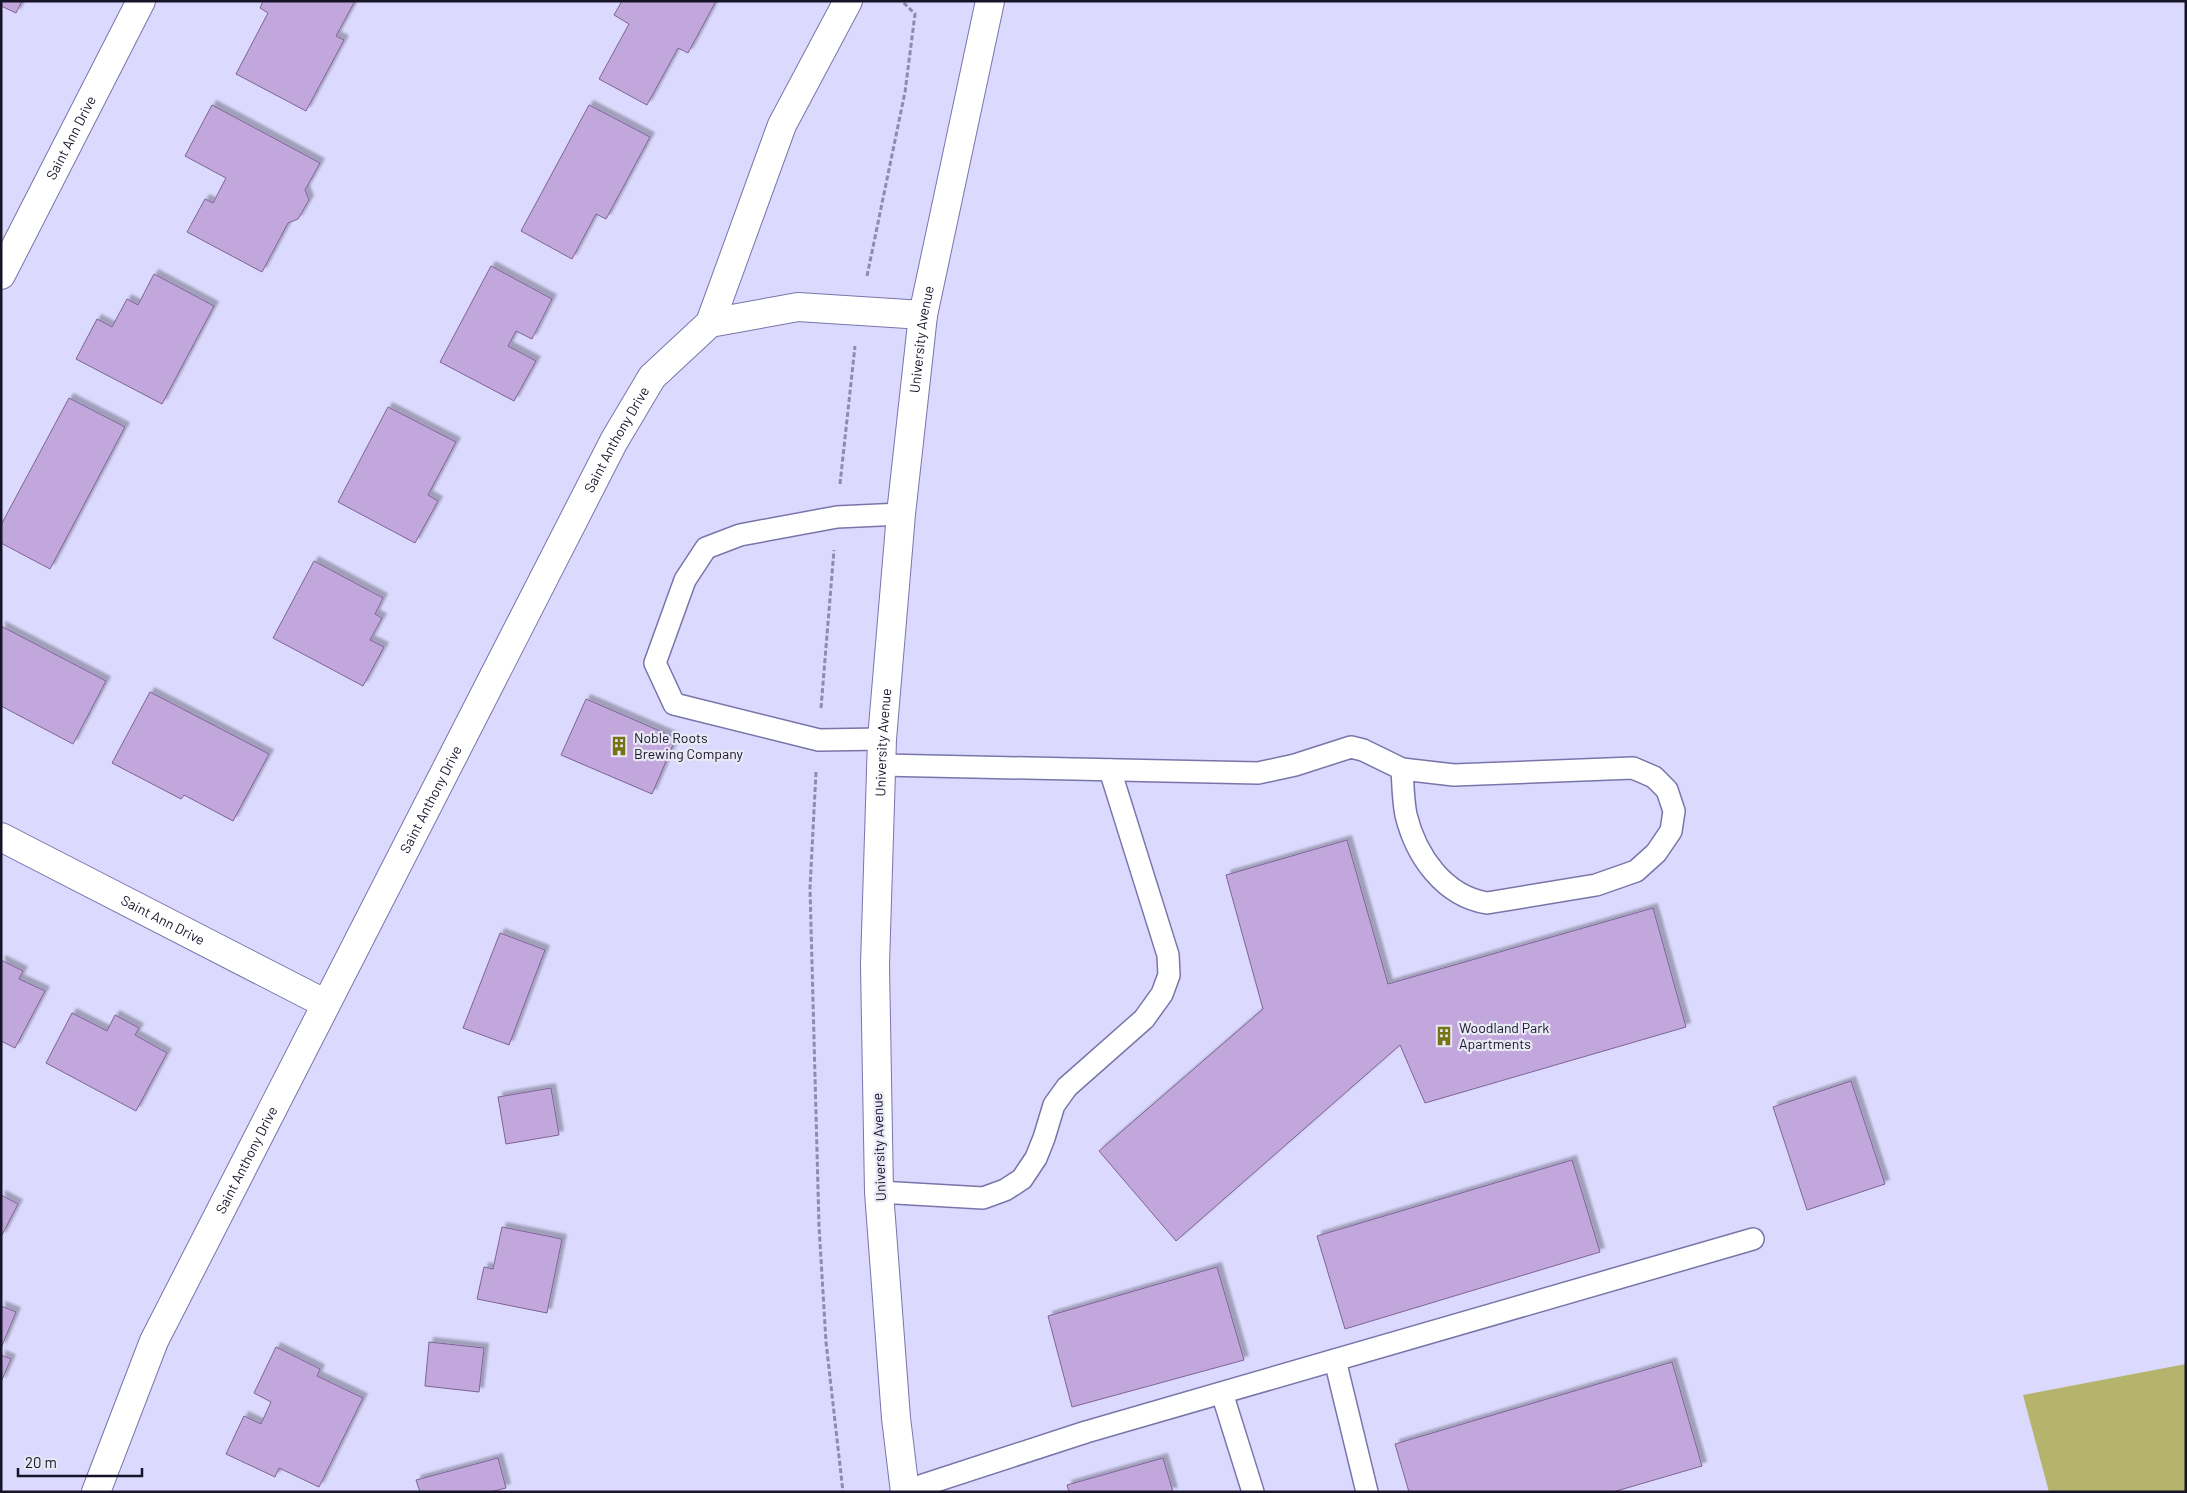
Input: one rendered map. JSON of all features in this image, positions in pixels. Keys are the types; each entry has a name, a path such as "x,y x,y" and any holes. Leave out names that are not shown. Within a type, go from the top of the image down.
{"street":[{"name":"Saint Ann Drive","path":"1,276 141,1"},
{"path":"710,323 782,125 848,1"},
{"name":"University Avenue","path":"905,1491 896,1418 879,1192 875,966 882,752 902,514 923,315 990,1"},
{"path":"710,323 798,307 923,315"},
{"name":"Saint Anthony Drive","path":"96,1492 154,1341 614,441 652,377 710,323"},
{"name":"Saint Ann Drive","path":"1,837 326,1004"}],"lane":[{"path":"902,514 837,517 740,535 706,548 685,580 655,663 674,704 819,740 882,752 1110,770 1258,773 1295,765 1351,747 1363,750 1402,769 1454,776 1633,768 1654,777 1668,790 1674,811 1671,831 1656,854 1636,871 1612,880 1596,885 1487,903 1470,900 1442,882 1420,854 1406,815 1402,769"},
{"path":"879,1192 983,1198 1005,1190 1022,1179 1036,1158 1054,1104 1067,1087 1144,1018 1162,994 1169,975 1168,955 1110,770"},
{"path":"905,1491 1086,1432 1754,1239"},
{"path":"1334,1360 1367,1492"},
{"path":"1222,1393 1254,1492"}],"shaded area":[{"path":"2186,1364 2186,1492 2049,1492 2023,1395"}],"building":[{"path":"1,1 22,1 16,13 1,6"},
{"path":"263,1 355,1 336,36 344,40 306,111 236,74 268,13 260,8"},
{"path":"622,1 716,1 688,53 678,48 647,105 599,79 629,24 614,15"},
{"path":"212,105 320,163 305,190 309,200 298,219 288,223 262,272 187,232 205,199 213,203 226,178 185,156"},
{"path":"589,105 650,137 606,219 596,214 572,259 521,231"},
{"path":"491,266 552,299 532,339 516,331 508,346 536,361 514,401 440,362"},
{"path":"154,274 214,306 162,404 76,359 97,319 112,327 127,299 138,305"},
{"path":"69,398 125,427 50,569 1,543 1,525"},
{"path":"388,407 456,442 428,495 438,501 415,543 338,502"},
{"path":"314,561 383,598 375,614 382,618 370,640 384,647 363,686 273,638"},
{"path":"1,626 106,681 73,744 1,706"},
{"path":"150,692 269,754 233,821 184,795 181,799 112,763"},
{"name":"Noble Roots Brewing Company","path":"586,699 676,738 652,794 561,755"},
{"name":"Woodland Park Apartments","path":"1347,840 1388,984 1653,908 1686,1027 1425,1103 1400,1045 1176,1241 1099,1151 1263,1009 1226,875"},
{"path":"500,933 545,950 509,1045 463,1028"},
{"path":"1,960 23,971 19,979 45,991 15,1048 1,1041"},
{"path":"72,1013 107,1031 115,1015 139,1028 135,1035 167,1053 136,1111 46,1063"},
{"path":"1851,1081 1885,1184 1807,1210 1773,1107"},
{"path":"551,1088 559,1135 506,1144 498,1097"},
{"path":"1572,1160 1600,1252 1345,1329 1317,1236"},
{"path":"1,1195 18,1204 1,1237"},
{"path":"502,1227 562,1239 547,1313 477,1299 484,1267 493,1269"},
{"path":"1217,1267 1244,1360 1072,1407 1048,1316"},
{"path":"1,1306 16,1312 1,1348"},
{"path":"429,1342 484,1348 479,1392 425,1386"},
{"path":"276,1347 320,1369 317,1376 363,1398 319,1487 279,1468 275,1477 226,1454 244,1416 261,1424 271,1402 254,1393"},
{"path":"1,1355 11,1359 1,1382"},
{"path":"1672,1362 1702,1466 1613,1492 1409,1492 1395,1444"},
{"path":"498,1458 506,1488 490,1492 420,1492 416,1480"},
{"path":"1163,1458 1173,1492 1069,1492 1067,1485"}],"place":[{"name":"Noble Roots Brewing Company","path":"619,746"},
{"name":"Woodland Park Apartments","path":"1444,1036"}]}
